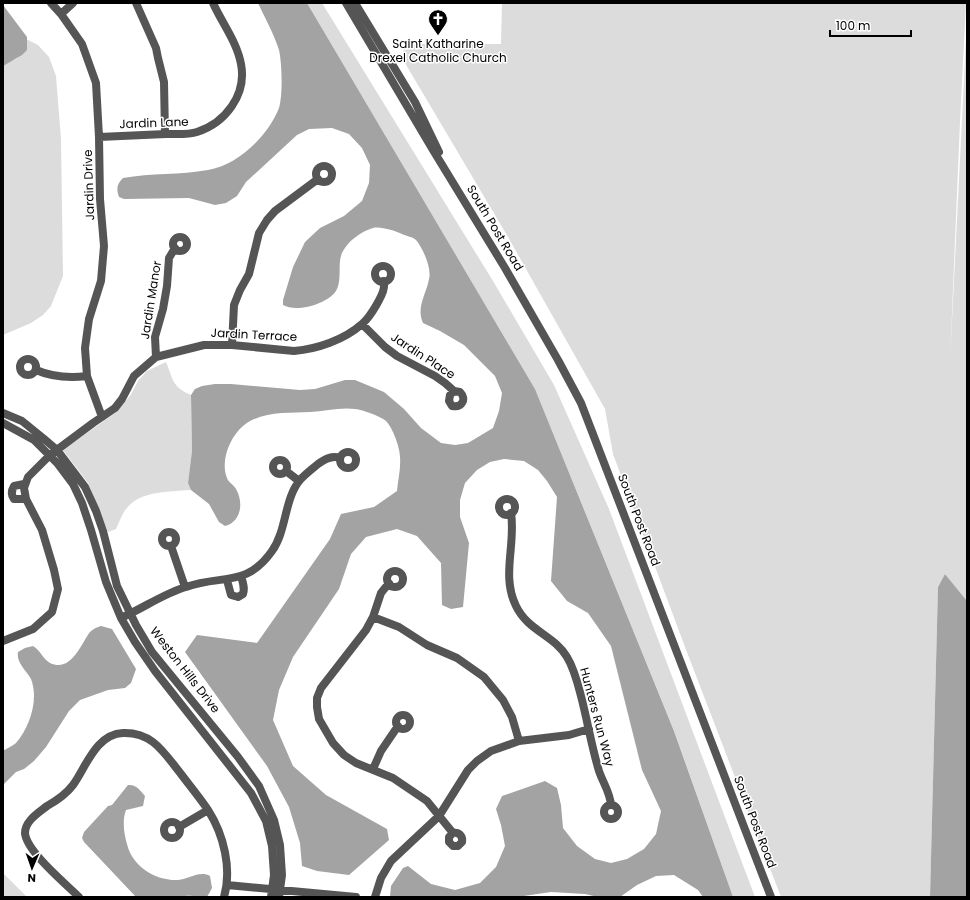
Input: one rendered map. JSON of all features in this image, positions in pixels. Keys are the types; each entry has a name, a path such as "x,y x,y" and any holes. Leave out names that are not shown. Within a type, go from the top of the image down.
{"street":[{"name":"Jardin Drive","path":"51,3 61,14 82,44 96,83 100,199 104,246 100,281 89,319 85,348 87,376 102,417"},
{"path":"61,14 74,3"},
{"path":"136,3 156,48 164,82 165,134"},
{"name":"Jardin Lane","path":"99,137 195,133 213,125 225,114 237,98 242,83 242,65 237,50 213,3"},
{"name":"South Post Road","path":"346,3 505,268 581,403 770,897"},
{"name":"South Post Road","path":"355,3 415,102 446,170"},
{"path":"363,32 370,28"},
{"path":"232,345 234,305 249,274 260,233 267,220 275,212 318,179"},
{"name":"Jardin Manor","path":"156,357 155,337 163,309 167,286 169,258 174,248"},
{"name":"Jardin Terrace","path":"26,499 14,498 12,496 11,492 14,486 24,484 28,477 53,453 115,408 122,399 134,376 156,357 204,345 232,345 294,350 304,350 320,346 334,341 362,324 373,311 383,294 385,288 384,281"},
{"name":"Jardin Place","path":"362,324 385,347 397,356 434,376 454,391"},
{"path":"36,370 42,373 69,378 87,376"},
{"name":"Weston Hills Drive","path":"3,413 22,421 43,438 53,453 73,484 82,503 92,530 106,582 121,618 135,642 155,670 252,792 266,821 272,846 276,893"},
{"name":"Weston Hills Drive","path":"3,423 34,440 53,453 85,487 96,511 117,586 130,614 152,652 238,757 259,786 274,820 280,845 282,875 276,893"},
{"path":"121,618 185,587 205,582 227,580 241,576 247,574 261,564 273,550 282,534 292,496 299,481 324,460 336,456 340,458"},
{"path":"286,471 299,481"},
{"path":"3,641 33,629 52,612 58,589 42,530 26,499 24,484"},
{"name":"Hunters Run Way","path":"511,513 512,525 508,574 511,591 516,606 524,620 558,645 567,657 576,676 600,772 610,796 611,805"},
{"path":"171,546 185,587"},
{"path":"227,580 231,595 238,597 243,594 244,591 241,576"},
{"path":"389,583 381,593 373,617 366,630 322,688 317,698 316,707 319,719 333,743 344,755 356,763 393,778 413,791 426,801 453,833"},
{"path":"373,617 399,627 427,646 457,658 484,677 502,700 512,717 519,741"},
{"path":"373,769 381,751 398,726"},
{"path":"375,897 381,878 391,861 439,816 468,770 477,761 491,751 519,741 569,735 589,729"},
{"path":"79,897 36,854 28,842 25,833 34,816 72,787 98,746 109,736 121,733 145,736 157,744 208,810 222,841 227,862 227,885 224,897"},
{"path":"179,827 208,810"},
{"path":"227,885 276,893 356,897"}],"shaded area":[{"path":"258,3 307,3 535,389 674,731 733,897 703,897 698,890 674,875 656,876 637,885 620,897 598,897 585,894 551,892 517,897 390,897 391,886 403,868 408,866 431,884 455,890 480,883 496,867 505,846 496,809 502,796 545,781 557,788 561,805 563,828 577,846 595,859 611,863 627,859 644,849 656,834 661,811 642,770 611,646 588,613 567,601 551,581 557,497 538,470 524,461 504,459 490,462 477,470 465,483 460,500 460,517 469,543 463,607 451,609 442,605 441,563 417,536 397,529 366,537 351,554 339,589 293,657 279,690 273,720 293,766 326,795 387,829 389,840 349,875 317,871 302,866 300,843 289,807 267,766 185,652 197,635 257,643 330,539 341,514 374,507 397,491 400,465 400,453 394,433 386,421 376,415 355,409 344,408 266,415 250,421 243,426 230,443 226,457 225,471 228,479 238,494 240,500 240,511 235,520 225,526 219,522 209,504 191,490 188,483 192,451 191,395 195,389 202,386 215,384 231,384 300,390 315,389 345,380 355,380 384,392 404,409 421,428 441,443 455,445 468,443 493,428 499,411 502,393 495,376 464,345 423,323 421,317 421,306 430,275 426,259 421,248 416,240 411,237 392,230 380,228 373,228 362,233 347,245 341,255 339,284 332,296 319,303 304,308 283,305 283,300 293,267 305,242 320,228 344,216 362,201 369,183 370,165 362,148 349,134 332,128 309,129 297,135 246,182 237,196 226,203 215,205 189,198 124,199 119,197 118,186 119,182 123,178 144,175 197,172 219,167 241,156 260,139 279,108 282,79 279,50"},
{"path":"307,3 322,3 493,281 554,385 609,509 755,897 733,897 675,733 535,389"},
{"path":"502,3 966,3 950,361 967,18 967,601 945,574 938,587 930,897 781,897 613,454 605,409 508,237 402,58 404,48 416,44 501,44"},
{"path":"3,5 27,37 27,50 22,55 3,66"},
{"path":"24,38 38,45 49,57 56,76 61,139 63,276 51,306 43,315 31,323 3,335 3,63 16,59 21,55"},
{"path":"166,362 172,378 177,386 191,395 192,451 188,483 191,490 156,493 139,498 126,509 116,529 108,532 88,483 63,450 115,413 130,396 138,381 147,371"},
{"path":"945,574 967,601 967,897 930,897 938,587"},
{"path":"101,626 112,629 136,669 131,683 125,688 108,690 80,700 69,711 46,747 34,761 24,769 16,772 3,785 3,751 15,744 21,736 29,721 33,704 34,695 31,679 18,660 18,652 33,646 50,663 57,665 64,664 70,661 79,650 90,632"},
{"path":"128,785 136,786 145,796 143,806 126,810 125,814 125,836 134,859 146,871 169,880 178,880 198,874 206,874 210,876 212,888 207,897 136,897 84,842 82,838 84,832 108,806 112,805"},
{"path":"3,873 27,897 3,897"}],"place":[{"name":"Saint Katharine Drexel Catholic Church","path":"438,36"}]}
